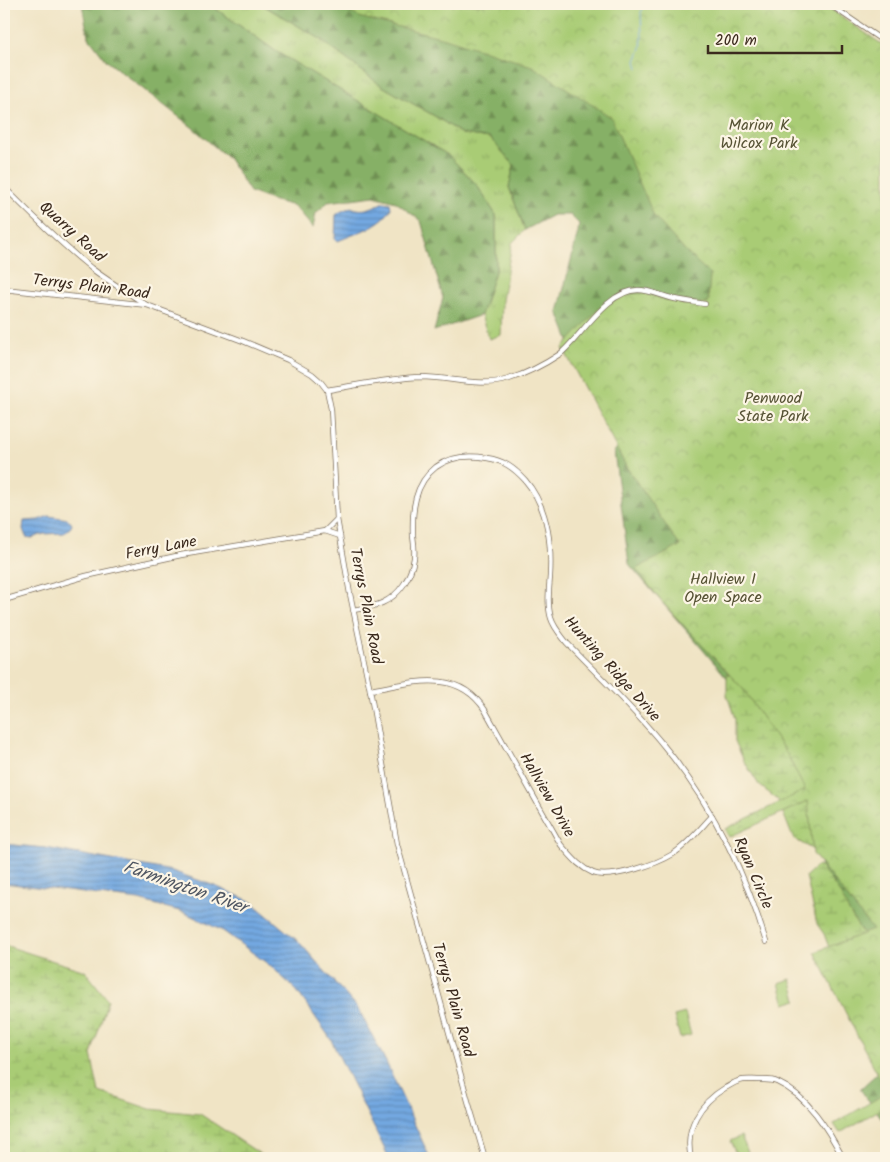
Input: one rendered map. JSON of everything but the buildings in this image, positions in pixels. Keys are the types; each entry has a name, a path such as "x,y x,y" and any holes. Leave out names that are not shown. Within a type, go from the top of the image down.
{"street":[{"path":"829,4 886,42"},
{"name":"Quarry Road","path":"4,187 65,246 109,281 146,305"},
{"name":"Terrys Plain Road","path":"4,289 146,305 288,360 312,374 327,390 331,409 340,536 397,844 485,1158"},
{"path":"327,390 424,377 492,382 509,379 560,353 596,313 625,292 637,290 654,292 705,304"},
{"path":"122,302 127,292"},
{"name":"Hunting Ridge Drive","path":"353,610 384,603 404,585 414,558 412,520 415,500 421,484 430,472 444,462 459,457 488,458 505,463 519,474 533,491 545,518 551,558 549,611 554,627 665,746 681,767 712,816"},
{"path":"325,531 338,520"},
{"name":"Ferry Lane","path":"4,600 86,576 172,557 325,531 340,536"},
{"name":"Hallview Drive","path":"370,690 433,680 456,685 470,692 485,710 561,845 576,862 595,874 604,876 628,872 673,854 712,816"},
{"name":"Ryan Circle","path":"712,816 743,876 766,942"},
{"path":"691,1158 689,1141 702,1106 718,1092 737,1081 746,1079 774,1080 796,1092 821,1121 843,1158"}],"green space":[{"path":"82,4 209,4 277,52 448,155 476,184 496,215 496,268 481,315 434,331 443,298 421,221 396,202 374,196 328,202 316,213 313,228 294,206 250,192 229,159 192,127 107,61 88,36"},
{"path":"209,4 261,4 317,37 382,86 462,134 490,138 514,165 509,187 525,230 512,243 502,300 501,335 489,339 481,315 496,268 496,215 476,184 448,155 277,52"},
{"path":"261,4 824,4 886,49 876,941 860,930 839,893 821,867 815,846 727,667 728,679 629,564 614,452 617,447 597,410 558,312 579,224 570,215 553,215 525,230 509,187 514,165 490,138 462,134 382,86 317,37"},
{"path":"332,4 823,4 886,47 886,1089 815,952 873,930 813,854 808,801 729,837 725,829 805,790 787,754 743,689 661,601 636,569 680,546 627,468 563,348 605,302 623,294 647,293 666,300 708,304 710,274 685,251 654,216 611,117 532,66 445,38 362,18"},
{"path":"727,667 811,755 813,850 793,838 778,800 759,785 744,761 735,741 735,719 727,695"},
{"path":"817,866 821,867 840,893 860,930 876,941 831,953 824,934 817,924 806,876"},
{"path":"4,945 85,971 108,1000 91,1054 99,1092 150,1109 200,1114 266,1158 4,1158"},
{"path":"791,979 797,1000 785,1004 779,983"},
{"path":"685,1013 691,1035 680,1038 674,1016"},
{"path":"886,1065 886,1124 860,1089"},
{"path":"886,1093 886,1106 840,1133 834,1124"},
{"path":"741,1136 750,1157 738,1158 730,1141"}],"water":[{"path":"384,202 390,203 391,208 382,219 368,228 338,241 335,239 336,215 351,207 364,209"},
{"path":"49,516 68,519 72,524 71,527 64,533 44,534 32,538 26,537 23,529 24,521 38,520"},
{"name":"Farmington River","path":"4,844 46,848 172,871 250,901 299,942 359,1010 386,1062 430,1158 389,1158 330,1038 297,991 272,967 223,931 183,912 139,900 4,883"}],"waterway":[{"path":"638,68 636,61 641,48 642,38 641,12 646,4"}],"park label":[{"name":"Marion K Wilcox Park","path":"759,134"},
{"name":"Penwood State Park","path":"773,407"},
{"name":"Hallview I Open Space","path":"723,588"}]}
